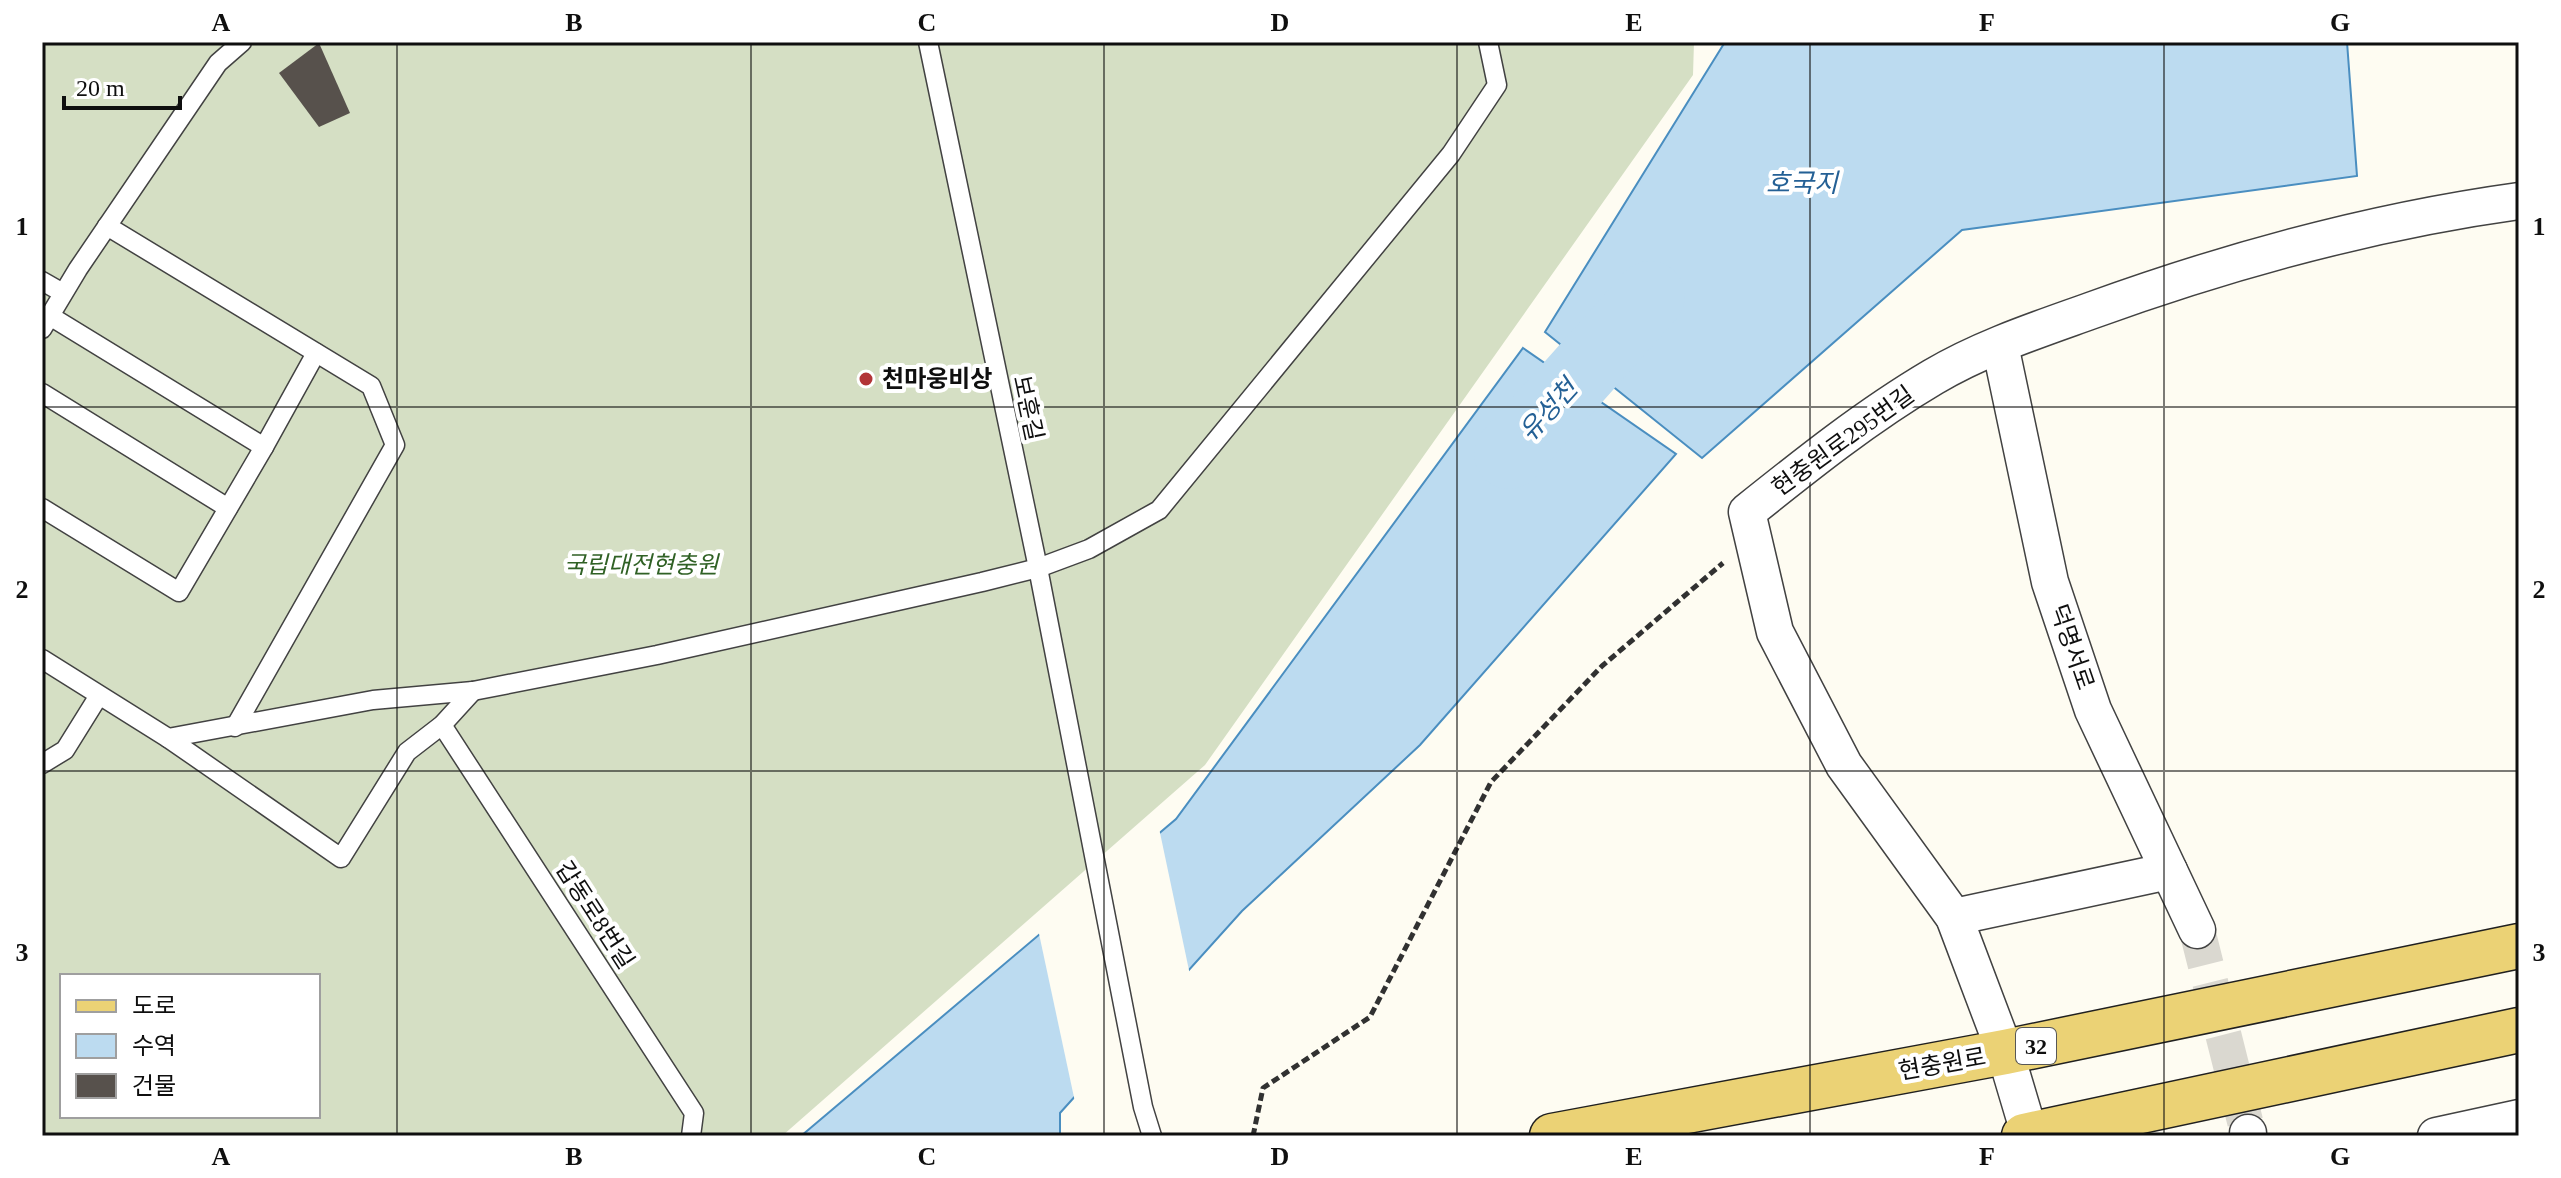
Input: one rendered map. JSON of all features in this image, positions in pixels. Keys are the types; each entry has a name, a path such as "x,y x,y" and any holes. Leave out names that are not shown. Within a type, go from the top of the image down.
{"main road":[{"name":"현충원로","path":"1552,1136 2005,1052 2519,946"},
{"path":"2024,1136 2519,1030"}],"street":[{"name":"현충원로295번길","path":"2030,1136 2005,1052 1954,917 1844,765 1775,632 1751,540 1747,512 1859,423 1936,375 2000,345 2165,284 2358,232 2519,201"},
{"name":"덕명서로","path":"2000,345 2050,582 2093,710 2197,930"},
{"path":"1954,917 2169,871"},
{"path":"2436,1136 2519,1118"}],"lane":[{"path":"242,42 218,63 46,322 264,447"},
{"name":"보훈길","path":"928,42 1038,568 1143,1107 1152,1136"},
{"path":"168,738 373,700 473,691 657,655 1038,568 1089,549 1159,510 1451,154 1497,85 1488,42"},
{"path":"107,226 371,386 395,445 235,727"},
{"path":"42,281 63,293"},
{"path":"42,508 179,592 316,353"},
{"path":"42,393 228,508"},
{"path":"42,659 98,697 168,738 341,858 407,752 442,725 473,691"},
{"path":"42,764 65,750 98,697"},
{"name":"갑동로8번길","path":"442,725 694,1113 691,1136"}],"path":[{"path":"1253,1136 1263,1088 1370,1017 1491,782 1602,666 1751,540"}],"green space":[{"name":"국립대전현충원","path":"42,42 1694,42 1693,75 1205,765 782,1136 42,1136"}],"water":[{"name":"호국지","path":"1725,42 2347,42 2357,176 1962,230 1702,458 1545,332"},
{"path":"1523,348 1676,454 1420,745 1242,911 1060,1113 1060,1136 801,1136 1176,819"}],"pier":[{"path":"1159,828 1190,975 1075,1102 1038,929"}],"building":[{"path":"319,43 350,113 319,127 279,73"}],"waterway":[{"name":"유성천","path":"1509,454 1650,296"}],"tunnel":[{"path":"2197,930 2248,1133"}],"place":[{"name":"천마웅비상","path":"866,379"}]}
